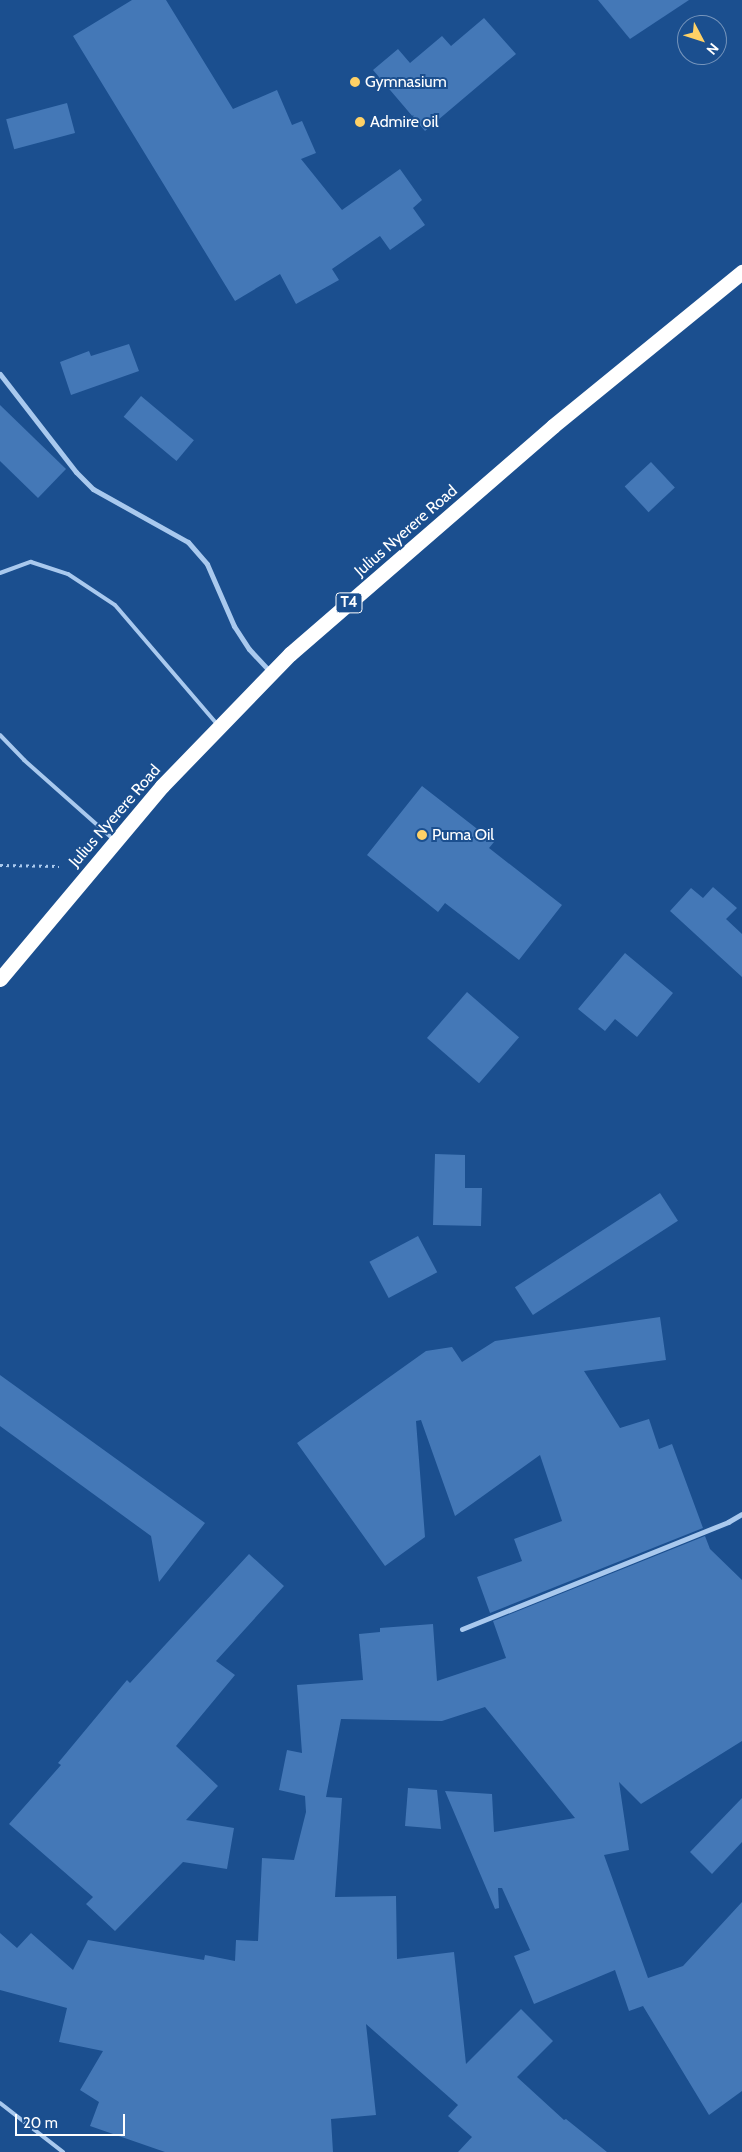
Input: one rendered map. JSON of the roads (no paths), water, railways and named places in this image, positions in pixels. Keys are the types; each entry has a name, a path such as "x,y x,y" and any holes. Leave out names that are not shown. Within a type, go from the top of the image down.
{"highway":[{"name":"Julius Nyerere Road","path":"0,979 162,786 298,647 552,426 742,272"}],"street":[{"path":"0,374 70,465 94,489 188,542 207,564 234,626 249,650 272,673"},
{"path":"462,1629 728,1522 742,1514"}],"lane":[{"path":"0,573 31,562 68,574 115,605 220,726"},
{"path":"0,735 24,760 116,842"},
{"path":"0,2103 63,2152"}],"place":[{"name":"Gymnasium","path":"355,82"},
{"name":"Admire oil","path":"360,122"},
{"name":"Puma Oil","path":"422,835"}]}
